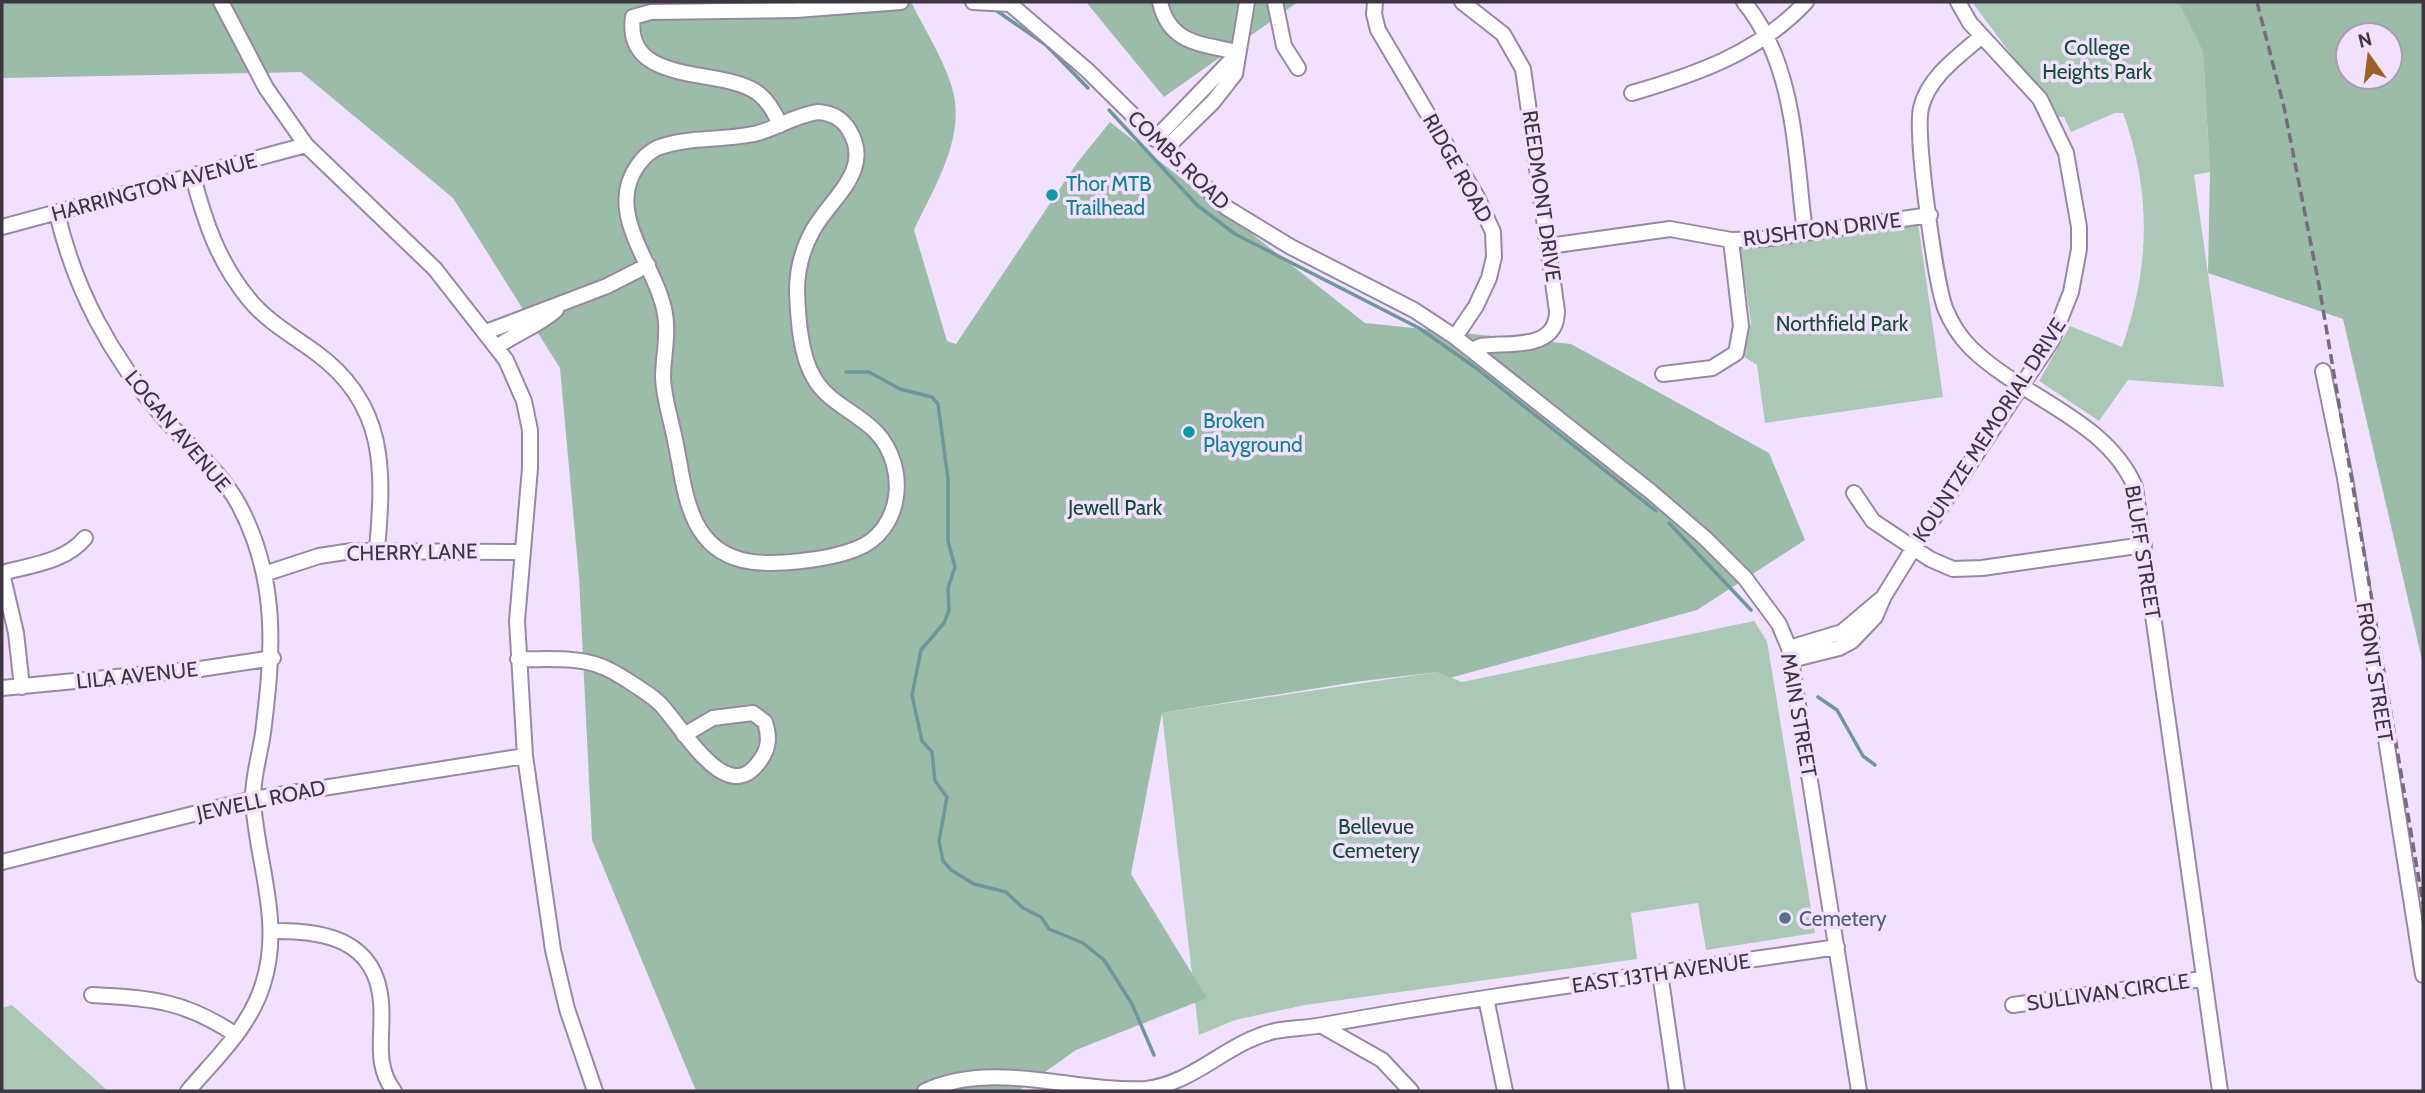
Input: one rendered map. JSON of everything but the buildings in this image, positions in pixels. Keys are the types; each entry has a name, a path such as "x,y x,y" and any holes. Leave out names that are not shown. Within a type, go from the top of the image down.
{"street":[{"path":"221,2 266,88 306,145 341,182 416,249 486,332 519,386 530,430 530,468 521,552 518,659 525,756 553,950 567,1009 595,1091"},
{"path":"780,125 767,102 752,89 656,64 636,40 633,17 651,12 796,10 901,2"},
{"name":"COMBS ROAD","path":"973,2 1010,3 1077,61 1213,196 1247,221 1414,310 1472,350"},
{"path":"1160,2 1165,22 1180,37 1238,51"},
{"path":"1160,144 1227,86 1234,74 1247,2"},
{"path":"1275,2 1284,46 1297,68"},
{"name":"RIDGE ROAD","path":"1376,2 1374,14 1378,30 1477,197 1493,232 1494,257 1489,278 1476,306 1455,337"},
{"name":"REEDMONT DRIVE","path":"1462,2 1495,25 1518,55 1526,84 1557,311 1554,330 1537,341 1481,346 1472,350"},
{"path":"1744,2 1768,36 1787,95 1805,233"},
{"path":"1632,93 1713,67 1768,36 1806,2"},
{"name":"KOUNTZE MEMORIAL DRIVE","path":"1790,654 1839,648 1852,641 1875,617 1884,596 1913,549 2052,340 2071,292 2079,249 2077,199 2066,153 2047,112 2021,75 1982,36 1958,2"},
{"name":"BLUFF STREET","path":"1982,36 1940,74 1921,108 1921,150 1942,295 1952,323 1970,347 2096,437 2121,460 2135,487 2202,979 2220,1091"},
{"path":"826,112 848,127 857,151 853,175 807,241 799,264 797,290 806,362 814,379 825,393 877,433 889,453 895,479 896,507 880,535 848,552 765,562 732,556 702,534 688,505 666,405 663,376 667,326 649,265 625,206 627,186 643,159 667,146 748,135 809,113 826,112"},
{"name":"HARRINGTON AVENUE","path":"2,227 306,145"},
{"path":"193,177 212,241 249,300 345,379 368,416 382,471 377,550"},
{"name":"LOGAN AVENUE","path":"57,213 76,280 106,341 164,418 204,456 230,489 247,523 264,574 273,657 253,799 272,931 271,954 263,986 247,1023 189,1091"},
{"name":"RUSHTON DRIVE","path":"1549,246 1670,229 1731,240 1805,233 1930,215"},
{"path":"1663,374 1712,368 1736,353 1741,326 1731,240"},
{"path":"486,332 565,302 649,265"},
{"path":"497,347 541,323 565,302"},
{"name":"MAIN STREET","path":"1472,350 1706,539 1760,597 1779,624 1790,654 1859,1091"},
{"name":"FRONT STREET","path":"2323,371 2347,492 2423,975"},
{"path":"1854,493 1873,521 1913,549 1942,565 1967,569 2144,545"},
{"path":"22,687 16,633 2,573 58,558 76,549 85,538"},
{"name":"CHERRY LANE","path":"264,574 319,556 377,550 521,552"},
{"name":"LILA AVENUE","path":"2,688 200,669 273,657"},
{"path":"518,659 587,662 604,667 657,700 684,735 702,756 725,772 741,776 755,768 769,740 765,722 753,713 713,718 684,735"},
{"name":"JEWELL ROAD","path":"2,862 253,799 525,756"},
{"path":"272,931 321,933 340,939 369,965 381,1001 380,1053 383,1072 394,1091"},
{"name":"EAST 13TH AVENUE","path":"925,1091 948,1083 981,1079 1145,1089 1174,1082 1230,1047 1259,1036 1322,1026 1377,1013 1837,947"},
{"path":"1660,974 1677,1091"},
{"name":"SULLIVAN CIRCLE","path":"2014,1005 2202,979"},
{"path":"92,995 131,997 189,1007 236,1035"},
{"path":"1486,998 1506,1091"},
{"path":"1322,1026 1382,1060 1410,1091"}],"green space":[{"name":"Jewell Park","path":"2,2 911,2 945,69 956,109 955,127 945,163 914,230 947,341 956,344 1077,163 1110,122 1365,323 1571,344 1769,453 1805,540 1697,610 1450,678 1437,672 1355,682 1162,713 1131,874 1207,998 1076,1050 1018,1091 696,1091 592,840 579,577 560,368 453,198 301,72 2,78"},
{"path":"1086,2 1298,2 1164,97"},
{"name":"College Heights Park","path":"1972,2 2231,2 2181,8 2203,52 2210,172 2194,175 2224,387 2128,380 2099,421 2039,381 2070,326 2122,347 2138,288 2142,259 2143,201 2139,172 2123,113 2115,113 2071,132 2064,117 2058,117"},
{"path":"2178,2 2423,2 2423,664 2343,319 2208,273 2210,172 2203,52"},
{"name":"Northfield Park","path":"1918,223 1943,397 1765,423 1757,365 1743,356 1751,323 1740,249"},
{"name":"Bellevue Cemetery","path":"1754,621 1767,641 1815,933 1706,950 1698,903 1631,913 1637,959 1305,1005 1235,1020 1199,1035 1162,713 1437,672 1462,682"},
{"path":"12,1005 108,1091 2,1091 2,1008"}],"waterway":[{"path":"997,11 1046,45 1088,88"},
{"path":"1109,110 1197,205 1235,234 1419,328 1476,368 1656,511"},
{"path":"846,372 869,372 900,389 932,397 938,404 948,479 948,541 955,567 948,588 949,610 944,623 921,650 912,695 922,741 932,752 935,781 947,797 939,841 943,861 951,870 974,884 1006,892 1023,908 1041,917 1049,929 1083,943 1104,960 1132,1004 1154,1055"},
{"path":"1669,523 1751,610"},
{"path":"1818,697 1837,710 1863,756 1875,765"}],"railway":[{"path":"2257,2 2284,107 2319,285 2423,904"}],"place":[{"name":"Thor MTB Trailhead","path":"1052,195"},
{"name":"Broken Playground","path":"1189,432"},
{"name":"Cemetery","path":"1785,918"}]}
